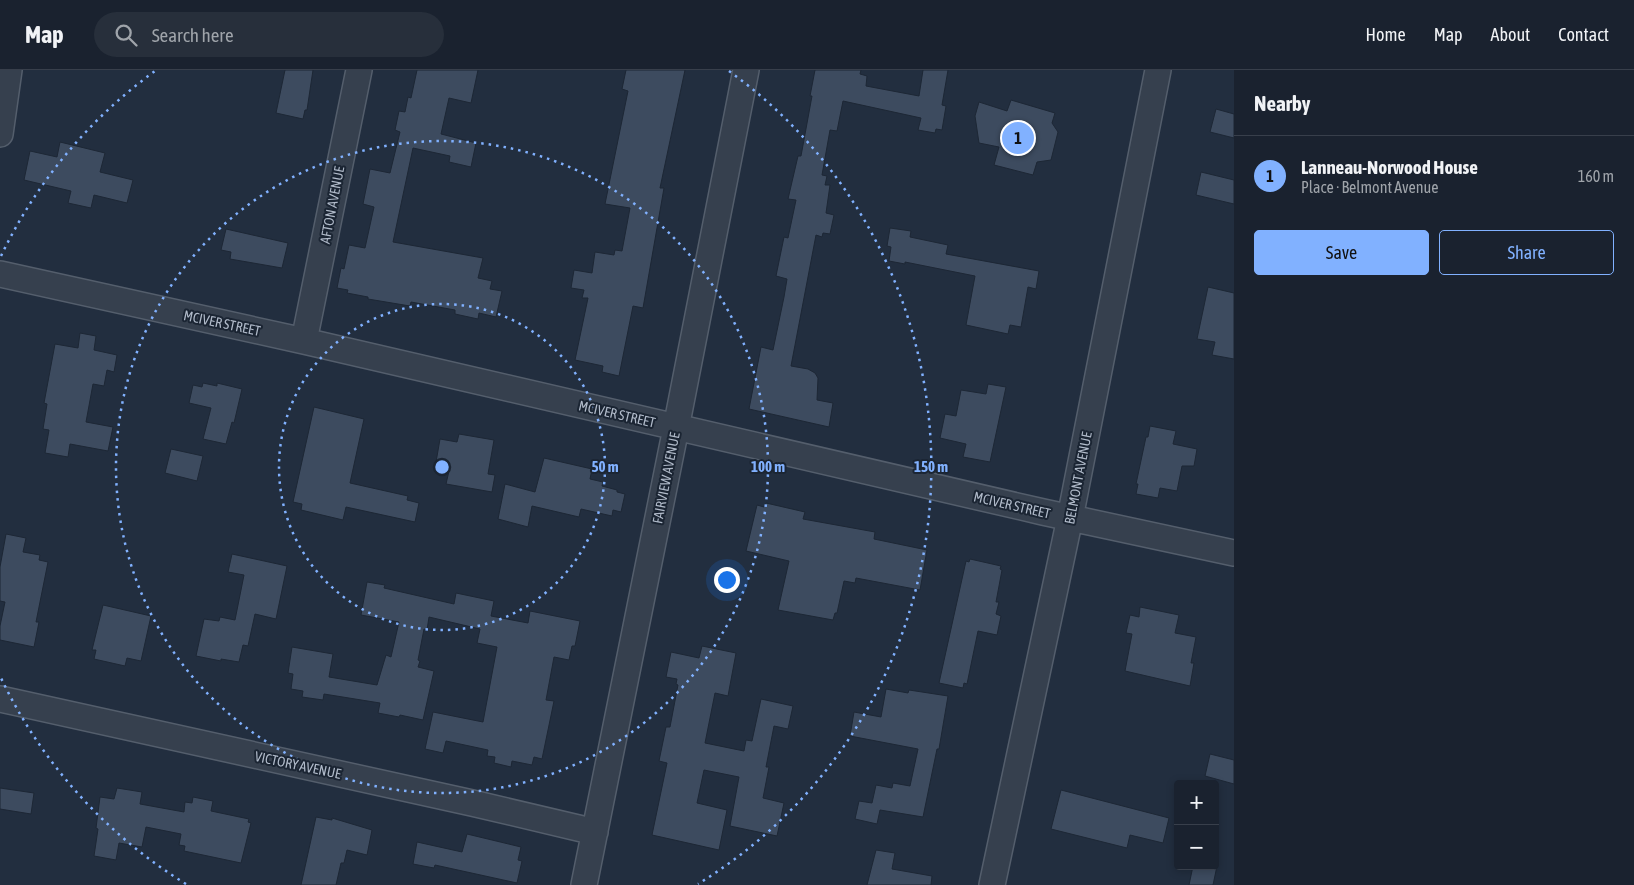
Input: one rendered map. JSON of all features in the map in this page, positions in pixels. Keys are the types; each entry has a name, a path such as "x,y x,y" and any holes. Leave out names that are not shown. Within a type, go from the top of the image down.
{"street":[{"path":"0,134 10,70"},
{"name":"AFTON AVENUE","path":"304,341 359,70"},
{"name":"FAIRVIEW AVENUE","path":"584,885 746,70"},
{"name":"BELMONT AVENUE","path":"992,885 1070,518 1158,70"},
{"name":"MCIVER STREET","path":"0,274 304,341 1070,518 1234,553"},
{"name":"VICTORY AVENUE","path":"0,700 472,803 594,832"}],"building":[{"path":"285,70 313,70 307,110 305,110 303,119 276,113"},
{"path":"417,70 478,70 471,103 449,98 441,134 476,143 471,167 449,162 450,156 413,148 393,242 483,258 478,278 492,281 490,289 502,291 496,317 479,313 478,319 455,314 455,310 411,302 410,306 368,299 368,297 347,293 348,290 337,288 341,268 344,269 349,245 365,248 374,207 363,204 370,169 390,173 400,132 395,130 399,111 405,112 408,97 411,98"},
{"path":"626,70 685,70 660,188 664,188 643,308 633,306 619,376 602,372 603,366 575,360 588,298 582,298 584,290 571,288 574,270 592,273 595,252 614,255 615,250 622,251 630,208 605,204 628,91 622,89"},
{"path":"815,70 861,70 860,74 867,76 866,86 919,96 923,70 948,70 942,105 946,106 942,130 936,129 935,133 918,130 921,118 843,101 837,131 830,130 822,175 827,176 825,185 830,185 826,213 834,215 830,234 823,233 822,237 816,235 791,366 808,369 815,373 818,378 817,400 833,403 829,427 749,409 761,347 773,350 784,297 787,279 776,276 784,237 788,238 796,200 788,199 798,156 801,156"},
{"path":"1011,100 1055,113 1052,123 1058,132 1051,160 1037,162 1033,175 994,165 999,147 979,143 975,116 979,102 1007,111"},
{"path":"1216,109 1234,114 1234,138 1210,132"},
{"path":"60,142 105,153 100,172 133,180 127,203 94,195 91,208 68,203 71,191 24,180 30,151 57,157"},
{"path":"1201,172 1234,180 1234,204 1196,195"},
{"path":"890,228 911,231 910,237 948,245 946,254 1039,271 1036,289 1028,287 1021,327 1010,325 1008,334 966,325 975,276 905,262 905,264 889,261 891,247 887,246"},
{"path":"226,229 288,243 282,268 230,259 231,252 221,250"},
{"path":"1208,287 1234,293 1234,359 1212,355 1215,342 1197,339"},
{"path":"80,333 96,336 94,350 117,355 114,372 107,370 104,386 93,384 86,422 113,427 108,451 70,444 68,457 45,453 49,430 43,429 47,404 44,403 55,344 78,348"},
{"path":"203,383 217,386 217,383 242,389 234,423 232,422 226,444 203,439 211,408 189,403 193,385 202,387"},
{"path":"988,384 1006,387 990,462 963,457 966,444 940,438 945,414 956,416 961,390 986,394"},
{"path":"314,407 364,419 350,483 408,496 407,500 419,503 415,522 346,507 343,520 301,510 302,504 293,502"},
{"path":"1150,426 1176,431 1173,444 1197,449 1194,466 1182,466 1177,491 1160,488 1158,498 1136,494 1138,484 1136,484"},
{"path":"459,434 494,440 488,474 495,475 492,492 446,484 449,471 435,468 440,439 457,442"},
{"path":"171,449 203,456 197,481 165,473"},
{"path":"544,458 592,469 590,479 603,482 602,486 625,494 621,512 613,510 612,516 581,509 579,517 532,506 528,527 498,519 505,484 535,492"},
{"path":"766,503 805,512 803,519 875,532 874,539 927,550 920,590 856,578 855,583 844,581 837,613 835,613 833,620 778,610 789,561 746,551 757,505 764,507"},
{"path":"6,534 26,538 23,552 40,555 39,560 48,562 36,622 39,622 34,647 0,640 0,626 5,602 0,601 0,567"},
{"path":"232,554 287,566 276,619 255,614 248,646 243,645 239,662 196,656 204,619 219,621 220,617 235,620 244,575 228,572"},
{"path":"970,559 1001,566 1000,569 1002,570 996,602 999,602 996,614 1001,616 997,635 978,631 967,684 964,683 963,688 939,683 966,561 969,562"},
{"path":"367,582 385,585 384,588 454,604 456,593 494,601 491,616 528,623 530,611 580,621 575,646 572,646 569,660 554,657 546,700 554,701 542,759 534,757 532,765 512,761 511,767 494,763 495,757 487,756 488,750 446,741 443,753 425,749 433,712 483,722 497,647 477,643 480,629 429,617 427,630 424,629 418,660 420,661 418,667 434,671 423,720 378,713 380,703 324,694 323,700 302,697 303,691 291,689 293,674 288,673 292,647 333,654 329,677 377,685 386,655 391,657 399,622 361,615"},
{"path":"103,605 151,616 141,661 127,658 125,666 94,659 96,650 92,650"},
{"path":"1140,607 1179,615 1175,633 1196,637 1191,663 1194,663 1190,686 1125,671 1132,634 1126,633 1130,615 1139,617"},
{"path":"702,646 736,653 728,696 715,693 705,743 744,751 746,740 752,741 761,699 793,706 788,729 774,726 766,767 769,767 763,798 784,803 777,836 730,826 739,777 704,770 697,803 727,810 719,850 652,835 667,763 659,761 666,727 670,727 678,685 676,684 677,679 666,677 671,652 699,658"},
{"path":"886,689 908,693 909,690 948,696 939,749 937,749 923,817 880,810 877,824 855,819 859,801 872,803 876,785 892,788 893,783 910,786 918,749 850,736 854,712 881,717"},
{"path":"1210,754 1234,760 1234,784 1205,776"},
{"path":"0,788 34,793 31,814 0,809"},
{"path":"117,788 142,792 140,804 184,812 185,802 192,803 193,797 213,801 211,811 249,819 248,822 251,823 241,863 184,851 185,846 179,845 181,834 146,827 142,847 119,843 116,860 94,856 100,797 114,799"},
{"path":"1061,790 1169,818 1163,843 1130,835 1127,848 1051,829"},
{"path":"316,817 332,820 332,818 372,830 367,855 347,850 344,863 341,863 336,885 301,885"},
{"path":"467,834 521,847 518,860 522,861 517,883 435,865 434,868 413,864 417,842 462,852"},
{"path":"876,850 895,853 892,869 932,876 931,885 867,885"},
{"path":"1192,870 1216,870 1213,885 1189,885"}],"place":[{"name":"Lanneau-Norwood House","path":"1018,138"}]}
